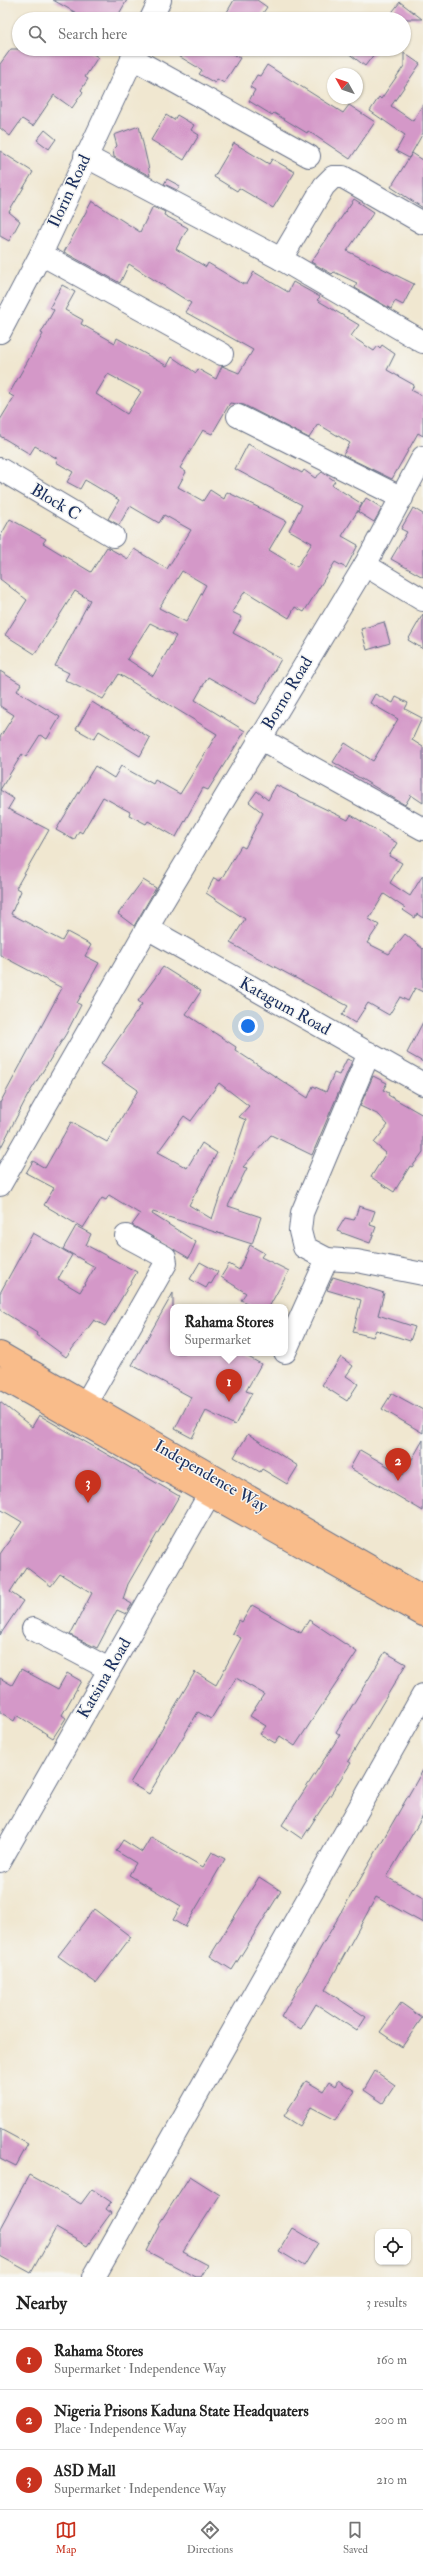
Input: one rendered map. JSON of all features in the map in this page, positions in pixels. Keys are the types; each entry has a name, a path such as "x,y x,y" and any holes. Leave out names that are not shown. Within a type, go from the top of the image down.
{"main road":[{"name":"Independence Way","path":"0,1354 423,1597"},
{"name":"Independence Way","path":"0,1377 423,1615"}],"street":[{"path":"154,12 160,0"},
{"name":"Ilorin Road","path":"0,332 41,254 85,156 134,56"},
{"path":"138,56 309,156"},
{"path":"85,156 281,259 423,342"},
{"path":"281,259 324,186 333,177 343,177 423,223"},
{"path":"41,254 222,354"},
{"path":"238,416 402,498"},
{"name":"Borno Road","path":"0,1185 147,928 259,738 365,565 423,457"},
{"name":"Block C","path":"0,469 112,536"},
{"path":"365,565 423,600"},
{"path":"259,738 423,829"},
{"name":"Katagum Road","path":"147,928 423,1084"},
{"path":"369,1053 302,1213 300,1231 304,1247 327,1259 357,1261 423,1274"},
{"path":"86,1403 166,1263 165,1256 126,1236"},
{"path":"288,1345 327,1259"},
{"name":"Katsina Road","path":"0,1861 209,1495"},
{"path":"33,1629 110,1669"},
{"path":"94,2277 423,1695"}],"building":[{"path":"53,0 127,0 120,12 74,12"},
{"path":"234,0 257,0 267,7 264,12 227,12"},
{"path":"400,2 422,19 411,19 411,12 392,12"},
{"path":"11,49 12,56 98,57 85,77 88,79 81,90 83,92 72,108 54,95 33,126 22,119 10,136 0,128 0,64"},
{"path":"179,56 237,56 240,58 224,83 217,79 215,83 199,74 202,70"},
{"path":"352,56 373,56 365,66"},
{"path":"404,56 408,56 420,64 391,106 413,121 423,104 423,133 409,158 396,151 405,135 370,111 379,97 381,99 404,66"},
{"path":"267,65 343,113 349,105 375,122 350,159 308,131 307,133 274,113 272,115 249,101 255,90 250,87 257,75 260,76"},
{"path":"166,115 174,120 177,115 194,125 191,130 199,135 184,160 151,140"},
{"path":"139,126 150,176 114,157 113,150 117,146 114,135"},
{"path":"45,130 56,139 49,149 37,140"},
{"path":"234,143 269,164 272,159 295,172 273,208 239,188 237,191 214,177"},
{"path":"0,151 33,172 9,212 20,221 9,241 0,236"},
{"path":"412,153 423,160 423,208 391,187"},
{"path":"167,179 180,186 177,190 164,184"},
{"path":"354,199 374,212 347,251 414,284 403,305 395,301 391,309 355,288 357,283 334,272 332,274 311,262"},
{"path":"92,201 140,232 153,206 165,212 164,215 188,228 176,249 206,267 208,263 243,284 247,284 254,272 288,292 293,282 320,297 317,300 359,325 351,336 374,351 378,346 380,348 382,345 395,354 387,370 414,385 411,390 423,396 423,436 418,433 392,479 343,455 350,443 318,424 309,438 244,405 230,403 212,434 203,430 180,468 186,472 178,487 203,501 210,490 224,499 227,492 286,521 269,550 297,567 312,543 289,530 302,505 235,469 248,444 302,473 304,470 315,478 322,472 335,481 332,485 362,504 342,536 358,545 346,568 335,562 304,612 295,607 289,618 245,591 232,612 242,617 233,633 281,659 256,704 208,677 195,700 245,731 208,790 203,788 176,837 148,821 146,824 129,815 130,812 103,797 82,833 79,831 74,840 56,830 95,766 114,778 121,766 153,784 155,780 180,794 217,734 119,674 103,699 65,680 69,673 55,666 90,600 75,591 35,654 5,635 27,600 0,579 0,537 10,519 46,539 43,543 91,572 107,547 128,559 134,549 167,569 191,530 164,515 159,523 130,506 119,525 108,519 119,500 85,480 80,489 67,482 73,472 56,462 58,459 35,446 30,454 0,436 0,420 14,397 9,394 43,334 41,333 54,310 50,307 62,285 75,292 65,310 83,320 81,324 115,343 117,338 167,366 172,357 196,373 198,369 216,379 222,366 239,373 253,350 185,312 191,303 129,264 120,283 64,252","holes":["108,374 141,392 127,414 96,394","182,571 206,585 186,622 159,608","150,623 176,636 153,676 127,659"]},
{"path":"366,498 382,508 374,522 358,512"},
{"path":"413,508 423,514 423,577 391,559 407,532 401,529"},
{"path":"423,614 423,649 408,640"},
{"path":"384,622 390,643 367,650 361,629"},
{"path":"0,671 21,684 17,691 60,717 47,739 40,735 26,757 22,754 0,790 0,737 14,715 0,706"},
{"path":"375,694 393,703 396,697 408,703 405,709 422,718 412,740 423,747 423,803 411,795 405,805 333,762 345,743 373,761 398,719 370,703"},
{"path":"92,702 150,738 140,756 99,731 94,739 76,729"},
{"path":"276,785 348,820 351,815 397,843 389,856 402,863 390,883 410,896 423,875 423,918 417,914 415,918 403,910 405,908 384,894 369,919 379,925 367,943 389,954 405,934 423,949 423,992 415,988 408,1001 400,997 389,1015 368,1003 355,1023 342,1015 348,1006 230,943 245,919 206,893 214,878 220,881 241,846 245,848 263,813 249,802 257,791 268,800"},
{"path":"0,790 14,799 8,809 49,830 16,888 21,891 11,914 62,941 67,932 91,945 85,956 99,963 77,1003 81,1005 66,1034 28,1095 0,1149 0,1103 62,988 0,955"},
{"path":"143,880 156,888 134,926 118,914"},
{"path":"163,967 201,991 186,1014 236,1047 235,1050 308,1098 313,1086 326,1092 334,1073 339,1075 347,1059 352,1061 312,1155 271,1135 243,1167 247,1168 228,1206 261,1217 252,1244 153,1212 152,1214 196,1242 189,1258 132,1225 140,1214 109,1195 106,1200 102,1198 83,1228 44,1205 54,1188 26,1173 33,1161 45,1168 71,1122 107,1142 138,1090 101,1064 142,1004 138,1001","holes":["219,1083 249,1106 239,1117 246,1120 212,1219 189,1205 217,1153 202,1143 187,1168 158,1152 184,1116 191,1121"]},
{"path":"423,1022 423,1062 407,1053"},
{"path":"373,1076 387,1083 383,1090 389,1093 388,1095 423,1115 423,1152 412,1167 410,1166 394,1192 371,1177 386,1153 374,1143 388,1125 379,1115 360,1106"},
{"path":"359,1206 375,1211 370,1225 376,1227 370,1243 337,1231 345,1218 354,1220"},
{"path":"76,1226 91,1234 86,1245 137,1272 105,1326 94,1320 66,1357 36,1335 37,1333 0,1310 0,1293 33,1233 72,1255 58,1279 80,1292 95,1267 63,1249"},
{"path":"250,1245 264,1253 261,1257 289,1271 271,1304 248,1304 241,1300 246,1293 221,1277 229,1264 239,1270"},
{"path":"200,1262 218,1272 211,1284 209,1283 206,1288 190,1279"},
{"path":"333,1277 384,1293 378,1315 415,1327 410,1341 376,1330 373,1337 353,1332 361,1300 327,1290"},
{"path":"173,1293 173,1304 170,1304 170,1356 246,1356 261,1364 246,1391 252,1393 235,1425 206,1411 192,1438 175,1429 191,1397 132,1365"},
{"path":"341,1357 353,1366 346,1376 358,1384 347,1401 322,1385"},
{"path":"392,1393 423,1410 423,1433 382,1409"},
{"path":"0,1402 32,1427 39,1415 179,1496 128,1584 123,1599 132,1604 126,1614 117,1610 97,1648 70,1635 92,1593 60,1574 51,1586 26,1567 10,1592 23,1601 0,1635 0,1554 22,1522 0,1509"},
{"path":"248,1434 298,1466 287,1484 262,1469 260,1472 234,1457"},
{"path":"423,1440 423,1511 350,1468 360,1450 403,1475"},
{"path":"252,1605 301,1633 309,1620 357,1652 295,1746 280,1736 275,1743 260,1734 266,1726 250,1716 264,1694 236,1678 211,1719 198,1712 149,1794 130,1783 195,1672 216,1685 241,1638 232,1633 239,1620 242,1622"},
{"path":"385,1652 406,1664 348,1761 351,1763 302,1839 282,1825 340,1735 336,1732"},
{"path":"21,1669 58,1689 67,1673 81,1681 62,1715 66,1718 53,1738 17,1715 14,1721 0,1712 0,1678 12,1685"},
{"path":"423,1770 423,1816 387,1877 423,1898 423,1923 376,1897 325,1990 366,2017 357,2031 316,2004 301,2029 281,2017"},
{"path":"151,1837 203,1867 212,1852 225,1859 185,1927 173,1920 181,1906 129,1875 136,1863 116,1851 123,1840 142,1852"},
{"path":"259,1877 281,1891 232,1970 210,1956"},
{"path":"94,1909 131,1937 96,1983 58,1956"},
{"path":"401,2003 422,2018 402,2047 380,2032"},
{"path":"375,2071 395,2085 383,2103 364,2090"},
{"path":"338,2080 355,2091 336,2120 311,2107 300,2126 284,2116 306,2081 323,2091 329,2082 335,2086"},
{"path":"0,2129 28,2144 16,2166 0,2158"},
{"path":"29,2175 81,2204 92,2189 111,2202 106,2209 111,2213 87,2246 56,2228 31,2273 0,2256 0,2228"},
{"path":"190,2176 220,2195 183,2252 208,2265 201,2277 195,2277 147,2251 160,2226 159,2224"},
{"path":"293,2228 318,2243 304,2266 279,2251"}],"place":[{"name":"Rahama Stores","path":"229,1402"},
{"name":"Nigeria Prisons Kaduna State Headquaters","path":"398,1481"},
{"name":"ASD Mall","path":"88,1503"}]}
